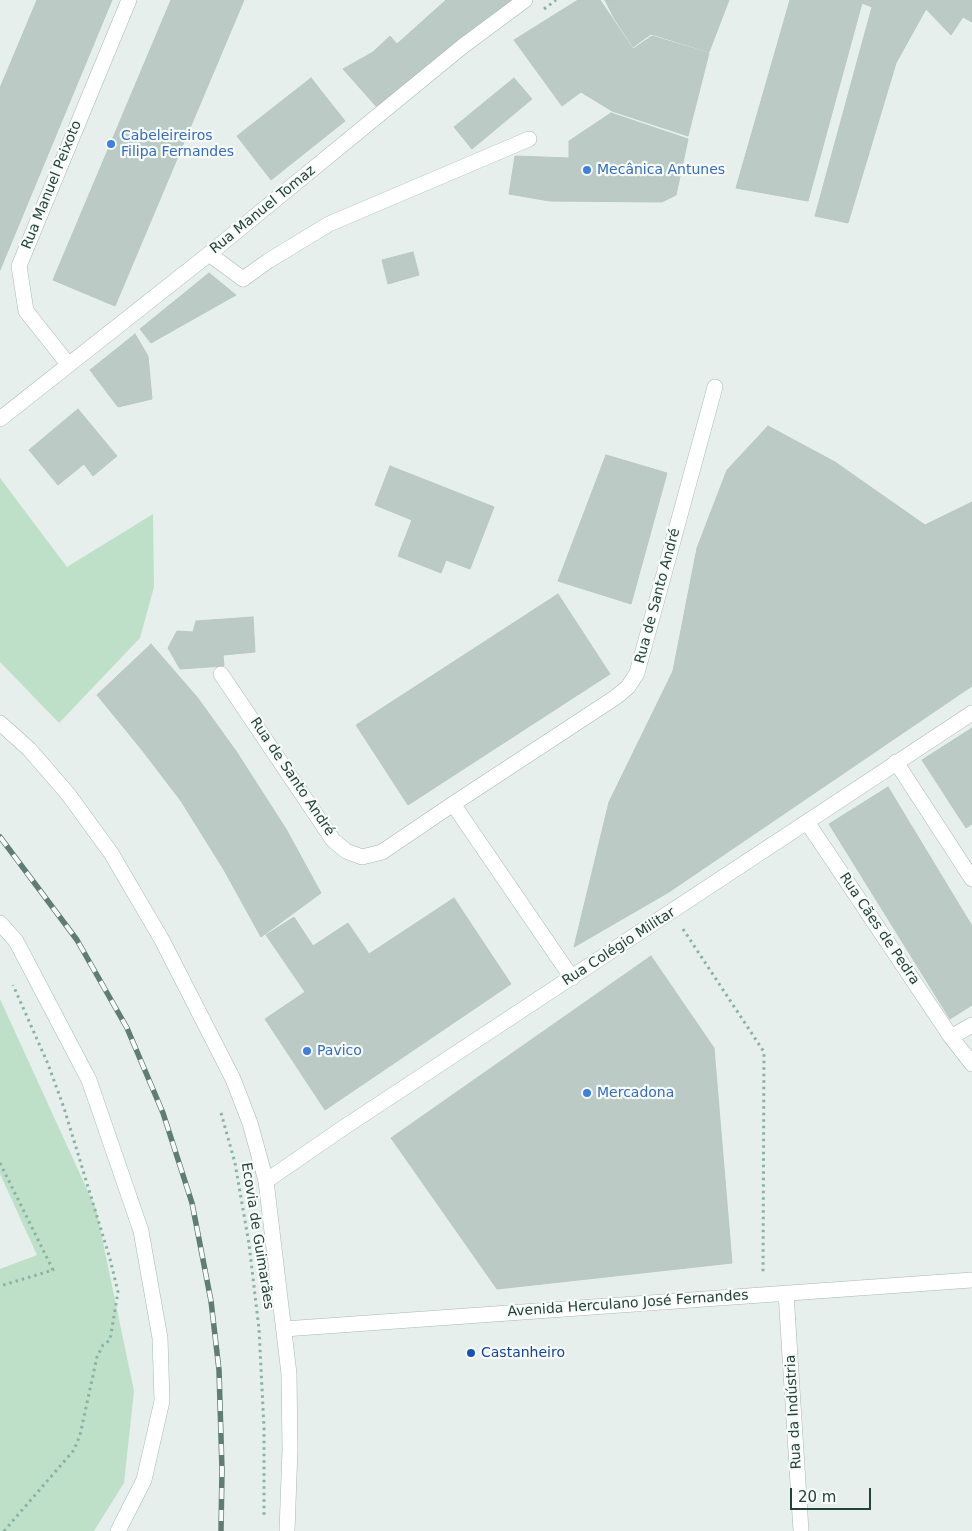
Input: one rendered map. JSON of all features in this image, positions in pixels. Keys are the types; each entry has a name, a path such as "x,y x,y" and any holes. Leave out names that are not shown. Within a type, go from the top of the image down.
{"street":[{"name":"Rua Manuel Peixoto","path":"68,364 26,311 19,266 129,0"},
{"name":"Rua Manuel Tomaz","path":"0,419 209,254 463,46 525,0"},
{"path":"209,254 243,279 268,261 329,224 529,139"},
{"name":"Rua de Santo André","path":"221,674 333,840 346,851 362,857 382,852 616,697 628,687 637,673 714,387"},
{"name":"Rua Colégio Militar","path":"266,1181 343,1128 672,913 972,713"},
{"path":"0,723 28,750 68,794 111,853 162,940 233,1079 250,1123 266,1181 289,1374 290,1449 287,1531"},
{"path":"896,762 972,879"},
{"path":"452,804 572,978"},
{"name":"Rua Cães de Pedra","path":"807,822 972,1064"},
{"path":"0,923 16,941 89,1080 141,1231 160,1338 162,1401 144,1480 118,1531"},
{"path":"952,1037 972,1025"},
{"name":"Avenida Herculano José Fernandes","path":"284,1329 972,1280"},
{"name":"Rua da Indústria","path":"786,1293 801,1531"}],"path":[{"path":"672,913 764,1052 763,1294"},
{"path":"4,1531 74,1450 80,1435 97,1357 103,1345 110,1340 118,1292 110,1259 64,1108 48,1064 9,978"},
{"name":"Ecovia de Guimarães","path":"220,1109 235,1163 249,1244 259,1329 264,1428 264,1522"},
{"path":"0,1163 53,1270 0,1286"}],"green space":[{"path":"0,478 67,567 153,514 154,587 140,638 59,723 0,662"},
{"path":"0,999 96,1209 134,1391 124,1483 94,1531 0,1531 0,1269 37,1255 0,1174"}],"building":[{"path":"37,0 112,0 0,270 0,88"},
{"path":"171,0 244,0 115,306 53,280"},
{"path":"446,0 514,0 382,113 343,69 373,52 390,36 397,44"},
{"path":"578,0 600,0 633,49 652,36 709,53 688,136 612,111 581,92 562,106 514,40"},
{"path":"605,0 729,0 709,52 651,34 633,47"},
{"path":"790,0 972,0 972,22 963,17 951,35 926,9 896,63 848,223 815,216 872,7 862,3 808,201 736,188"},
{"path":"311,78 345,121 271,180 237,136"},
{"path":"514,78 532,99 472,149 454,127"},
{"path":"611,113 688,139 676,195 662,202 550,201 509,194 515,156 569,158 569,141"},
{"path":"413,252 419,275 388,284 382,260"},
{"path":"209,273 236,295 151,343 140,329"},
{"path":"135,334 148,356 152,399 118,407 90,370"},
{"path":"78,409 117,456 93,476 84,464 58,485 29,450"},
{"path":"768,426 835,462 925,525 972,502 972,686 669,892 574,947 609,802 673,671 697,548 727,470"},
{"path":"606,455 667,473 631,604 558,581"},
{"path":"390,466 494,507 470,569 446,560 441,573 398,556 412,520 375,505"},
{"path":"558,594 610,674 408,805 356,725"},
{"path":"253,617 255,652 223,655 224,666 180,669 168,648 177,631 193,632 196,621"},
{"path":"151,644 197,697 236,751 286,829 321,893 261,937 224,870 181,801 97,695"},
{"path":"972,728 972,824 966,828 922,760"},
{"path":"888,787 972,926 972,1005 950,1019 829,824"},
{"path":"454,898 511,984 325,1110 265,1019 305,992 266,935 294,917 313,946 348,923 369,954"},
{"name":"Mercadona","path":"651,956 714,1048 732,1263 497,1289 391,1138"}],"railway":[{"path":"0,837 77,940 127,1028 163,1113 192,1203 211,1301 219,1370 222,1470 221,1531"}],"place":[{"name":"Cabeleireiros Filipa Fernandes","path":"111,144"},
{"name":"Mecânica Antunes","path":"587,170"},
{"name":"Pavico","path":"307,1051"},
{"name":"Mercadona","path":"587,1093"},
{"name":"Castanheiro","path":"471,1353"}]}
